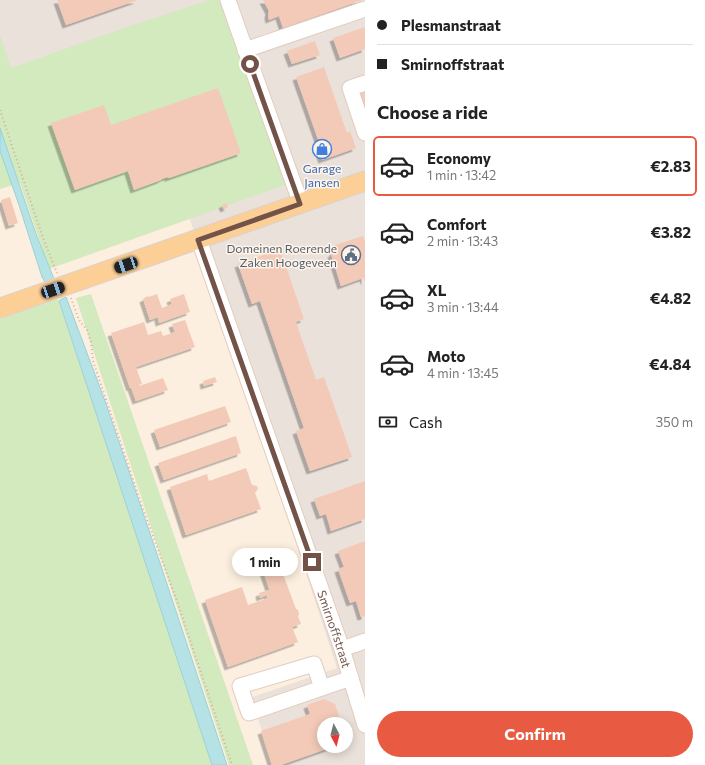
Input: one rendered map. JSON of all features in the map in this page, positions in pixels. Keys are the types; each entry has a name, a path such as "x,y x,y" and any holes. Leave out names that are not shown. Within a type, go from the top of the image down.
{"main road":[{"path":"5,307 62,281 198,240 365,182"}],"street":[{"path":"228,0 300,204"},
{"path":"245,50 365,10"},
{"path":"365,83 350,88 365,133"},
{"name":"Smirnoffstraat","path":"198,240 342,649 365,725"},
{"path":"342,649 365,641"},
{"path":"322,688 314,664 240,686 249,714 351,678"}],"path":[{"path":"0,110 43,238 79,320 87,330 91,342 93,361 141,503 178,604 232,765"}],"shaded area":[{"path":"0,0 365,0 365,765 275,765 250,698 337,668 127,27 8,72 0,48"}],"green space":[{"path":"210,0 222,0 285,185 49,269 20,183 0,189 0,35 11,68 127,27"},
{"path":"91,294 253,765 229,765 76,298"},
{"path":"58,299 212,765 0,765 0,319"}],"water":[{"path":"0,128 36,234 54,279 45,282 42,277 0,151"},
{"path":"66,297 105,401 227,765 212,765 59,301"}],"building":[{"path":"57,0 138,0 66,25"},
{"path":"263,0 362,0 283,28 279,16 269,20 269,11"},
{"path":"365,27 365,49 340,58 333,38"},
{"path":"315,41 320,55 292,64 287,51"},
{"path":"324,67 347,133 350,131 356,148 322,160 316,144 319,142 296,77"},
{"path":"218,88 241,153 169,178 167,177 134,190 128,171 75,190 51,123 104,105 111,125"},
{"path":"365,88 365,113 357,91"},
{"path":"10,197 18,223 9,226 1,200"},
{"path":"226,203 228,207 224,209 222,205"},
{"path":"363,236 365,241 365,282 363,278 341,286 331,254 333,253 334,248 335,249 335,245"},
{"path":"280,249 304,319 296,322 316,380 324,377 352,457 310,471 296,431 304,428 260,301 252,304 238,264"},
{"path":"157,294 162,308 172,304 170,299 184,294 190,312 159,323 158,317 150,320 143,299"},
{"path":"185,320 195,347 136,367 142,384 139,386 163,378 168,390 136,401 111,333 144,322 148,335 161,331 163,336 175,332 172,324"},
{"path":"215,377 217,382 204,386 203,381"},
{"path":"225,406 231,422 160,447 154,430"},
{"path":"236,436 241,453 164,480 158,463"},
{"path":"246,468 252,485 257,486 258,489 255,493 261,509 186,535 170,487 207,474 209,481"},
{"path":"365,481 365,519 331,531 326,514 320,516 314,499"},
{"path":"365,541 365,616 361,617 356,601 350,603 338,569 344,567 338,551"},
{"path":"275,550 281,568 285,570 283,574 299,614 298,616 301,624 292,627 298,642 228,667 205,600 242,587 248,605 268,598 267,595 260,598 259,593 269,590 272,597 258,556"},
{"path":"324,699 335,704 340,717 317,717 317,752 281,765 272,765 261,731 310,714 307,705"}],"place":[{"name":"Garage Jansen","path":"322,149"},
{"name":"Domeinen Roerende Zaken Hoogeveen","path":"351,255"}],"route":[{"path":"250,64 300,204 198,240 312,562"}]}
